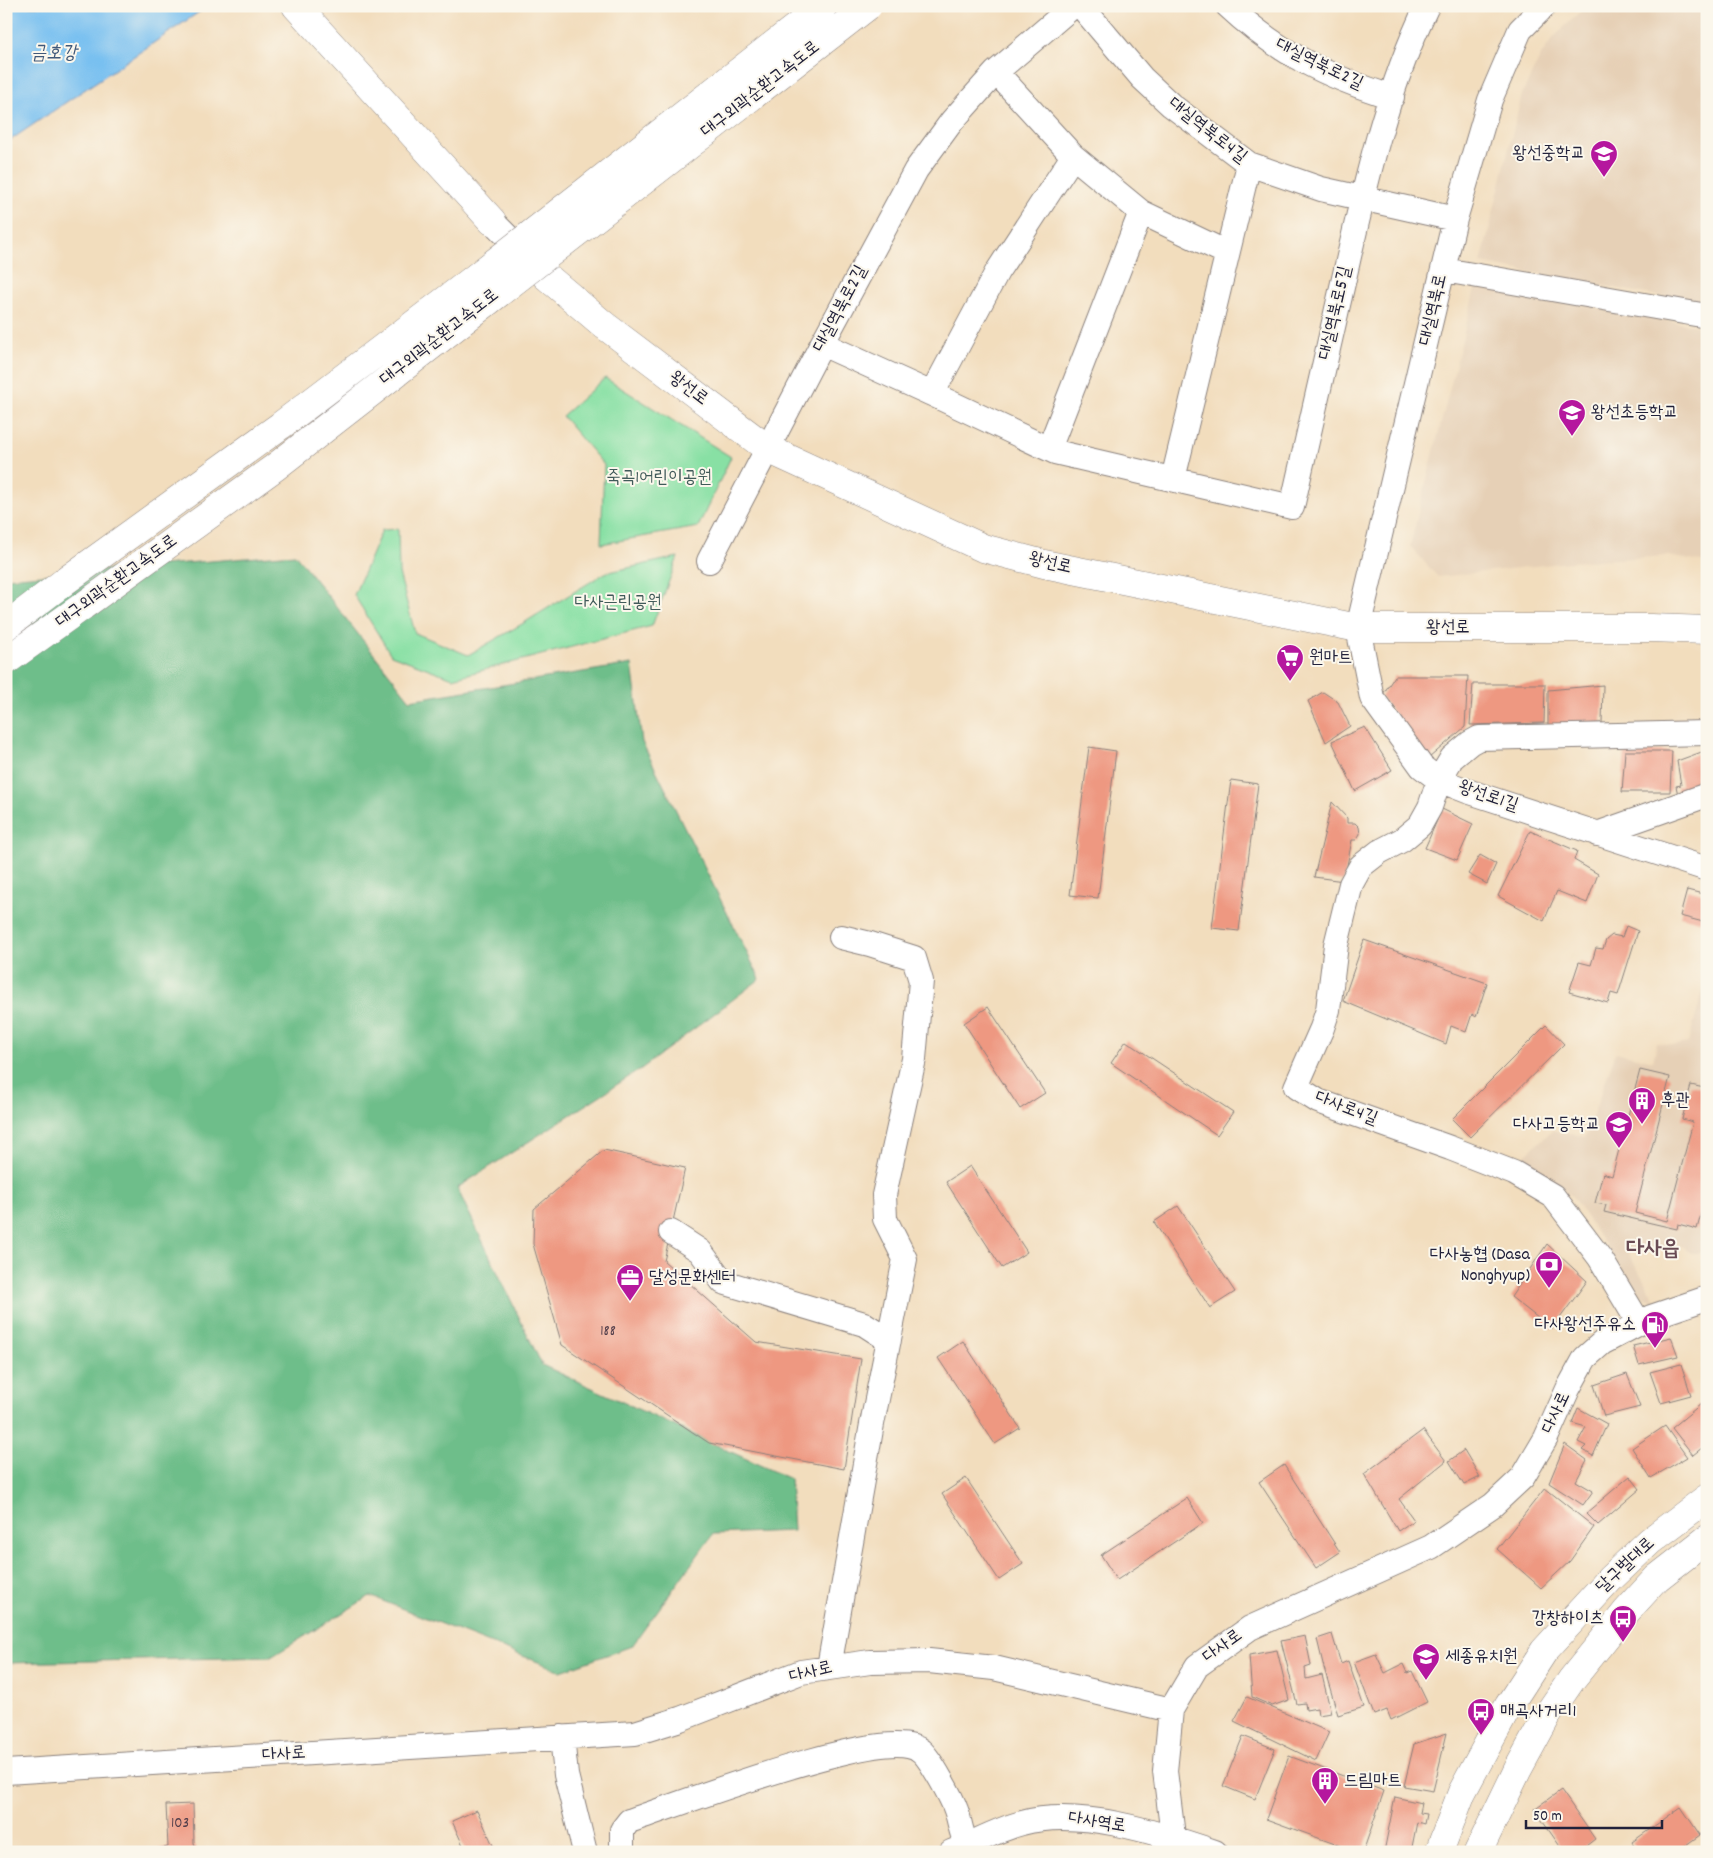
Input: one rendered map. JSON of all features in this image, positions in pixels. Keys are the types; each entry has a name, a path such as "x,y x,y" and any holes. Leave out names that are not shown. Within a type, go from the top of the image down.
{"main road":[{"path":"296,6 492,221"},
{"name":"대구외곽순환고속도로","path":"6,626 280,426 459,290 823,6"},
{"name":"대구외곽순환고속도로","path":"6,661 274,468 868,6"},
{"name":"왕선로","path":"525,254 546,276 604,325 768,449 983,548 1044,564 1358,628 1641,628 1707,630"},
{"name":"달구벌대로","path":"1438,1852 1462,1792 1510,1705 1544,1651 1610,1578 1650,1542 1707,1498"},
{"name":"달구벌대로","path":"1478,1852 1518,1769 1548,1714 1572,1679 1626,1612 1657,1578 1707,1539"}],"street":[{"name":"대실역북로2길","path":"709,561 822,344 916,170 952,121 996,72 1073,6"},
{"name":"대실역북로4길","path":"1081,6 1142,78 1171,105 1249,164 1320,189 1456,219"},
{"name":"대실역북로2길","path":"1228,6 1263,36 1290,55 1350,84 1392,97"},
{"name":"대실역북로5길","path":"822,344 1055,452 1292,507 1362,199 1412,37 1427,6"},
{"name":"대실역북로","path":"1358,628 1456,219 1490,100 1520,30 1544,6"},
{"path":"996,72 1073,156 1141,212 1228,253"},
{"path":"932,394 997,272 1073,156"},
{"path":"1173,479 1249,164"},
{"path":"1049,449 1141,212"},
{"name":"왕선로","path":"492,221 525,254"},
{"path":"1444,270 1707,316"},
{"name":"왕선로1길","path":"1358,628 1372,698 1422,767 1440,780 1467,791 1707,869"},
{"path":"1440,780 1452,758 1479,738 1707,733"},
{"name":"다사로4길","path":"1440,780 1430,808 1420,825 1402,840 1380,852 1361,866 1351,884 1336,945 1328,1010 1296,1087 1318,1100 1514,1173 1553,1196 1600,1258 1639,1323"},
{"path":"1597,834 1707,795"},
{"path":"829,1667 872,1424 906,1259 885,1219 884,1195 914,1059 921,981 914,958 841,937"},
{"path":"671,1232 700,1251 723,1282 864,1324 889,1340"},
{"name":"다사로","path":"6,1772 635,1733 680,1719 801,1672 870,1662 902,1660 994,1668 1171,1710 1196,1666 1250,1628 1431,1548 1492,1505 1523,1477 1546,1438 1568,1389 1585,1358 1602,1343 1651,1317 1707,1298"},
{"path":"1171,1710 1165,1771 1174,1845"},
{"path":"562,1737 566,1775 585,1852"},
{"path":"622,1852 622,1830 629,1821 814,1759 876,1747 902,1745 920,1749 929,1761 955,1808 957,1844"},
{"name":"다사역로","path":"957,1844 1022,1823 1058,1817 1092,1819 1174,1845 1215,1852"}],"shaded area":[{"name":"왕선중학교","path":"1586,6 1707,6 1707,305 1481,263 1522,94 1541,55 1554,37"},
{"name":"왕선초등학교","path":"1476,285 1707,328 1707,563 1668,556 1570,562 1438,577 1410,546"},
{"name":"다사고등학교","path":"1707,985 1707,1253 1691,1253 1676,1243 1628,1252 1656,1302 1638,1293 1572,1196 1518,1161 1553,1130 1585,1137 1616,1052 1653,1061 1657,1043 1676,1045 1688,1043 1704,987"}],"green space":[{"name":"죽곡1어린이공원","path":"605,378 731,457 698,527 601,544 604,465 562,416"},
{"name":"다사근린공원","path":"398,529 399,573 415,633 468,655 605,573 678,557 652,626 453,678 391,655 354,595 382,530"},
{"path":"295,554 410,700 632,664 642,742 760,979 641,1069 457,1188 542,1365 790,1479 793,1531 713,1534 632,1646 561,1671 370,1596 271,1657 6,1663 6,578"}],"water":[{"name":"금호강","path":"6,6 208,6 6,143"}],"building":[{"path":"1395,676 1468,676 1465,727 1429,758 1381,697"},
{"path":"1473,684 1545,684 1544,723 1470,725"},
{"path":"1603,685 1602,723 1548,725 1548,690"},
{"path":"1323,692 1338,702 1350,726 1326,742 1308,701"},
{"path":"1365,727 1392,770 1355,791 1332,741"},
{"path":"1089,747 1116,751 1098,898 1070,895"},
{"path":"1707,750 1707,784 1678,795 1676,786 1681,785 1677,761"},
{"path":"1625,751 1672,751 1670,792 1622,792"},
{"path":"1231,780 1258,784 1239,931 1212,928"},
{"path":"1332,802 1347,818 1347,823 1355,823 1359,827 1360,834 1356,840 1352,840 1344,881 1314,877"},
{"path":"1442,809 1473,824 1457,860 1425,848"},
{"path":"1530,831 1577,851 1574,860 1598,874 1587,903 1557,891 1544,921 1498,896"},
{"path":"1480,855 1496,864 1487,884 1468,874"},
{"path":"1687,890 1707,895 1707,923 1680,916"},
{"path":"1626,926 1638,931 1618,995 1611,993 1608,1003 1569,992 1579,962 1591,965 1596,948 1603,949 1606,940 1612,935 1622,937"},
{"path":"1364,940 1487,983 1476,1017 1472,1014 1466,1032 1451,1026 1446,1044 1343,1001"},
{"path":"988,1007 1045,1093 1020,1109 964,1023"},
{"path":"1546,1025 1564,1044 1470,1137 1452,1119"},
{"path":"1126,1041 1233,1112 1217,1135 1111,1063"},
{"path":"1640,1070 1670,1077 1635,1213 1667,1221 1693,1122 1682,1119 1691,1085 1704,1088 1707,1081 1707,1192 1697,1229 1678,1224 1677,1229 1604,1212 1606,1205 1595,1203 1603,1173 1612,1176"},
{"name":"달성문화센터","path":"604,1150 685,1168 664,1261 756,1342 861,1359 844,1469 709,1443 562,1345 533,1244 534,1209"},
{"path":"970,1166 1027,1252 1002,1268 946,1182"},
{"path":"1178,1206 1235,1292 1210,1308 1154,1222"},
{"name":"다사농협 (Dasa Nonghyup)","path":"1547,1244 1587,1281 1552,1329 1511,1297"},
{"path":"1671,1337 1678,1356 1639,1365 1633,1346"},
{"path":"963,1341 1020,1428 995,1444 938,1358"},
{"path":"1681,1364 1691,1395 1661,1403 1650,1372"},
{"path":"1627,1374 1640,1407 1604,1416 1594,1385"},
{"path":"1707,1399 1707,1444 1693,1455 1672,1428"},
{"path":"1578,1408 1607,1424 1593,1456 1582,1450 1586,1446 1578,1442 1586,1427 1572,1423"},
{"path":"1665,1426 1687,1457 1651,1478 1632,1448"},
{"path":"1423,1430 1446,1461 1399,1499 1414,1520 1398,1531 1364,1474"},
{"path":"1565,1444 1587,1460 1576,1481 1593,1491 1583,1505 1549,1483"},
{"path":"1464,1450 1480,1477 1464,1485 1449,1461"},
{"path":"1284,1465 1340,1552 1316,1568 1259,1482"},
{"path":"1630,1476 1640,1489 1598,1525 1586,1513"},
{"path":"966,1478 1023,1564 999,1580 942,1494"},
{"path":"1545,1488 1594,1527 1570,1561 1541,1588 1497,1549"},
{"path":"1187,1498 1203,1523 1117,1580 1101,1555"},
{"path":"1332,1634 1341,1664 1348,1661 1364,1707 1338,1715 1317,1639"},
{"path":"1305,1636 1311,1665 1305,1667 1306,1679 1322,1675 1331,1713 1318,1715 1317,1708 1306,1710 1305,1703 1297,1704 1281,1641"},
{"path":"1277,1650 1289,1700 1272,1706 1252,1697 1249,1655"},
{"path":"1376,1654 1385,1673 1403,1664 1407,1673 1412,1671 1427,1702 1391,1720 1387,1710 1374,1715 1354,1662"},
{"path":"1247,1697 1329,1732 1316,1761 1234,1721"},
{"path":"1447,1733 1433,1791 1404,1786 1414,1744"},
{"path":"1243,1736 1275,1749 1255,1799 1223,1786"},
{"name":"드림마트","path":"1289,1756 1384,1791 1363,1852 1357,1852 1266,1819"},
{"path":"1561,1790 1595,1839 1578,1852 1564,1852 1534,1809"},
{"path":"1395,1797 1421,1803 1419,1813 1426,1814 1424,1824 1417,1822 1411,1852 1384,1852"},
{"path":"193,1804 194,1843 198,1852 158,1852 158,1849 168,1847 166,1805"},
{"path":"1681,1807 1700,1835 1676,1852 1639,1852 1632,1842"},
{"path":"477,1810 496,1852 466,1852 452,1821"}],"place":[{"name":"왕선중학교","path":"1604,178"},
{"name":"왕선초등학교","path":"1572,437"},
{"name":"원마트","path":"1290,682"},
{"name":"후관","path":"1642,1125"},
{"name":"다사고등학교","path":"1619,1149"},
{"name":"다사농협 (Dasa Nonghyup)","path":"1549,1289"},
{"name":"달성문화센터","path":"630,1302"},
{"name":"다사왕선주유소","path":"1655,1349"},
{"name":"강창하이츠","path":"1623,1643"},
{"name":"세종유치원","path":"1426,1681"},
{"name":"매곡사거리1","path":"1481,1736"},
{"name":"드림마트","path":"1325,1805"}],"district":[{"name":"다사읍","path":"1653,1249"}]}
